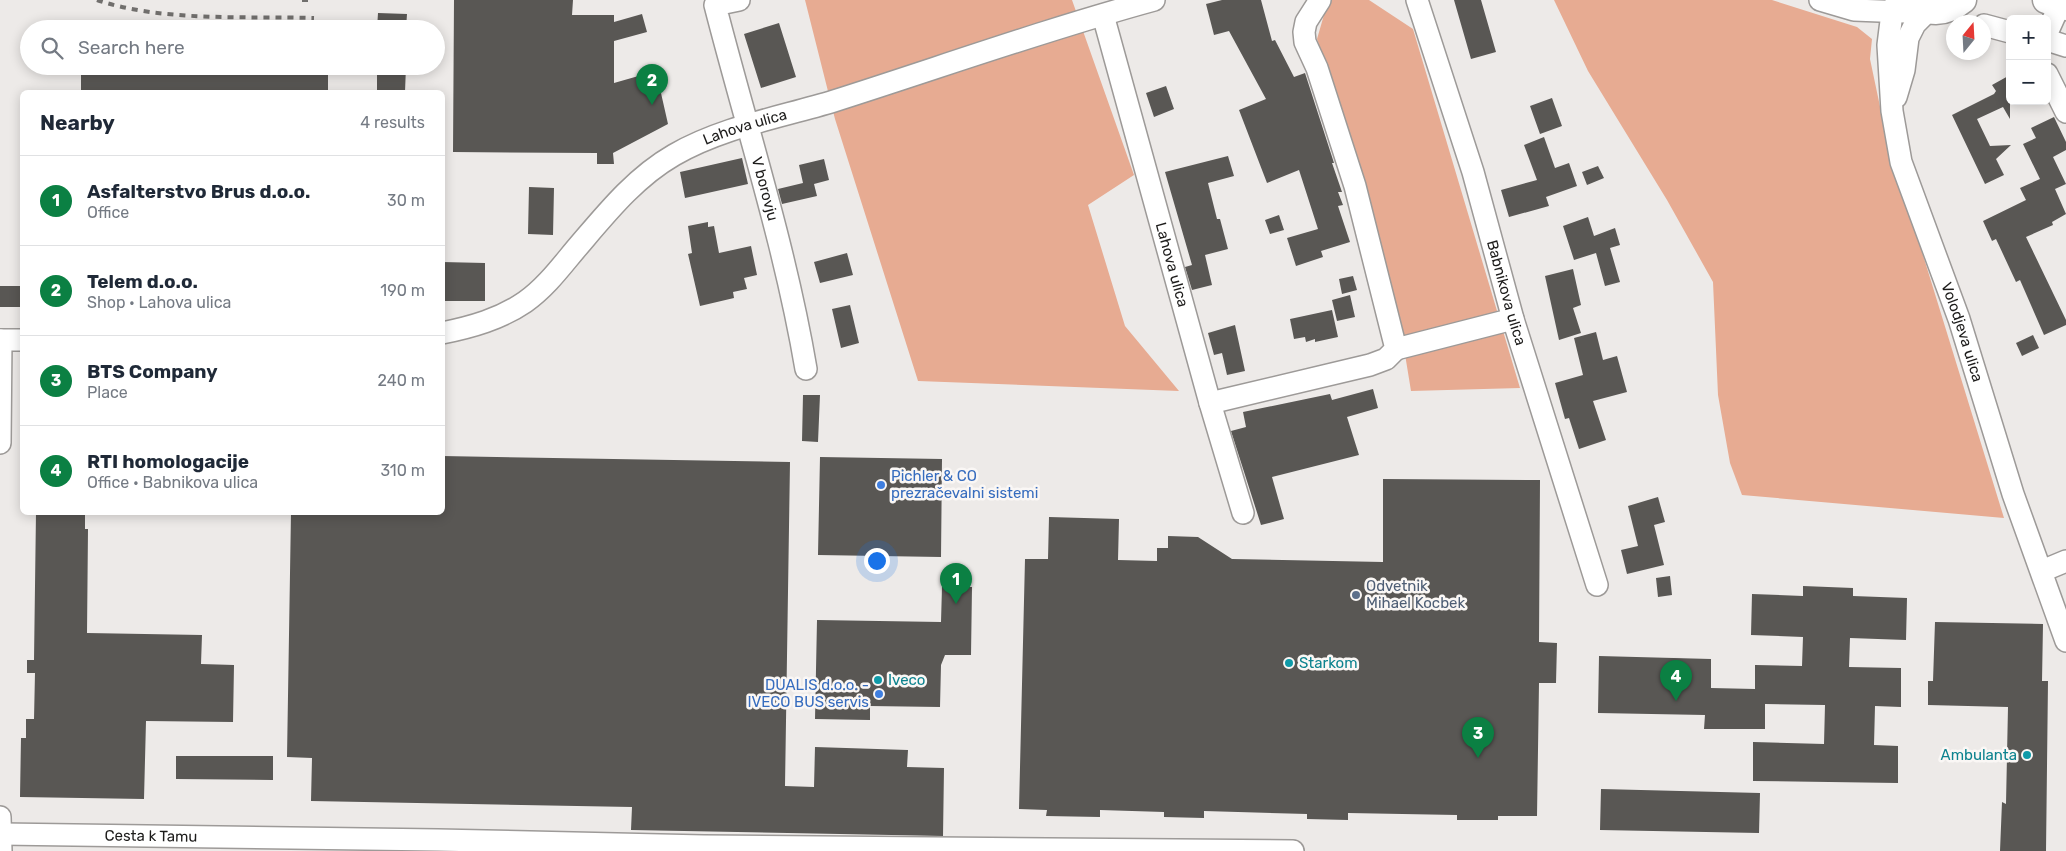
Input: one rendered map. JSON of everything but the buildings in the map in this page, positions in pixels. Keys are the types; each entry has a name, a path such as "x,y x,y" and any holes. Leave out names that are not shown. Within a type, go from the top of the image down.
{"street":[{"name":"V borovju","path":"740,0 715,5 750,126 788,282 806,369"},
{"name":"Lahova ulica","path":"445,332 472,327 501,316 524,302 551,280 619,198 672,156 692,146 750,126 1154,0"},
{"path":"1320,0 1306,22 1305,42 1317,68 1355,186 1396,349"},
{"name":"Babnikova ulica","path":"1417,0 1473,172 1513,319 1597,585"},
{"path":"1830,1 1854,10 1908,6 1947,10 1963,0"},
{"path":"2051,21 2057,4"},
{"name":"Volodjeva ulica","path":"1892,111 1904,70 1908,38 1915,24 1908,6"},
{"name":"Volodjeva ulica","path":"1908,6 1888,45 1892,111 1901,162 1959,319 2013,494 2066,641"},
{"name":"Lahova ulica","path":"1103,15 1210,403 1243,513"},
{"path":"1991,27 2006,31"},
{"path":"2051,41 2066,46"},
{"path":"2051,82 2066,112"},
{"path":"1210,403 1370,365 1386,359 1396,349 1513,319"},
{"path":"0,443 1,340 20,340"},
{"path":"2039,562 2066,561"},
{"name":"Cesta k Tamu","path":"1,834 300,844 1064,851 1293,851"}],"shaded area":[{"path":"805,0 1072,0 1134,175 1088,205 1125,326 1179,391 918,381 835,119"},
{"path":"1369,0 1413,29 1520,388 1411,391 1403,342 1368,191 1317,39 1328,1"},
{"path":"1554,0 1772,0 1857,27 1872,39 1870,59 1886,135 2004,518 1742,495 1730,463 1718,395 1713,282 1667,200 1588,71"}],"railway":[{"path":"97,0 122,7 176,15 314,18"},
{"path":"302,0 312,0"}],"place":[{"name":"Telem d.o.o.","path":"652,105"},
{"name":"Pichler & CO prezračevalni sistemi","path":"881,485"},
{"name":"Odvetnik Mihael Kocbek","path":"1356,595"},
{"name":"Asfalterstvo Brus d.o.o.","path":"956,604"},
{"name":"Starkom","path":"1289,663"},
{"name":"Iveco","path":"878,680"},
{"name":"DUALIS d.o.o. - IVECO BUS servis","path":"879,694"},
{"name":"RTI homologacije","path":"1676,701"},
{"name":"Ambulanta","path":"2027,755"},
{"name":"BTS Company","path":"1478,758"}]}
